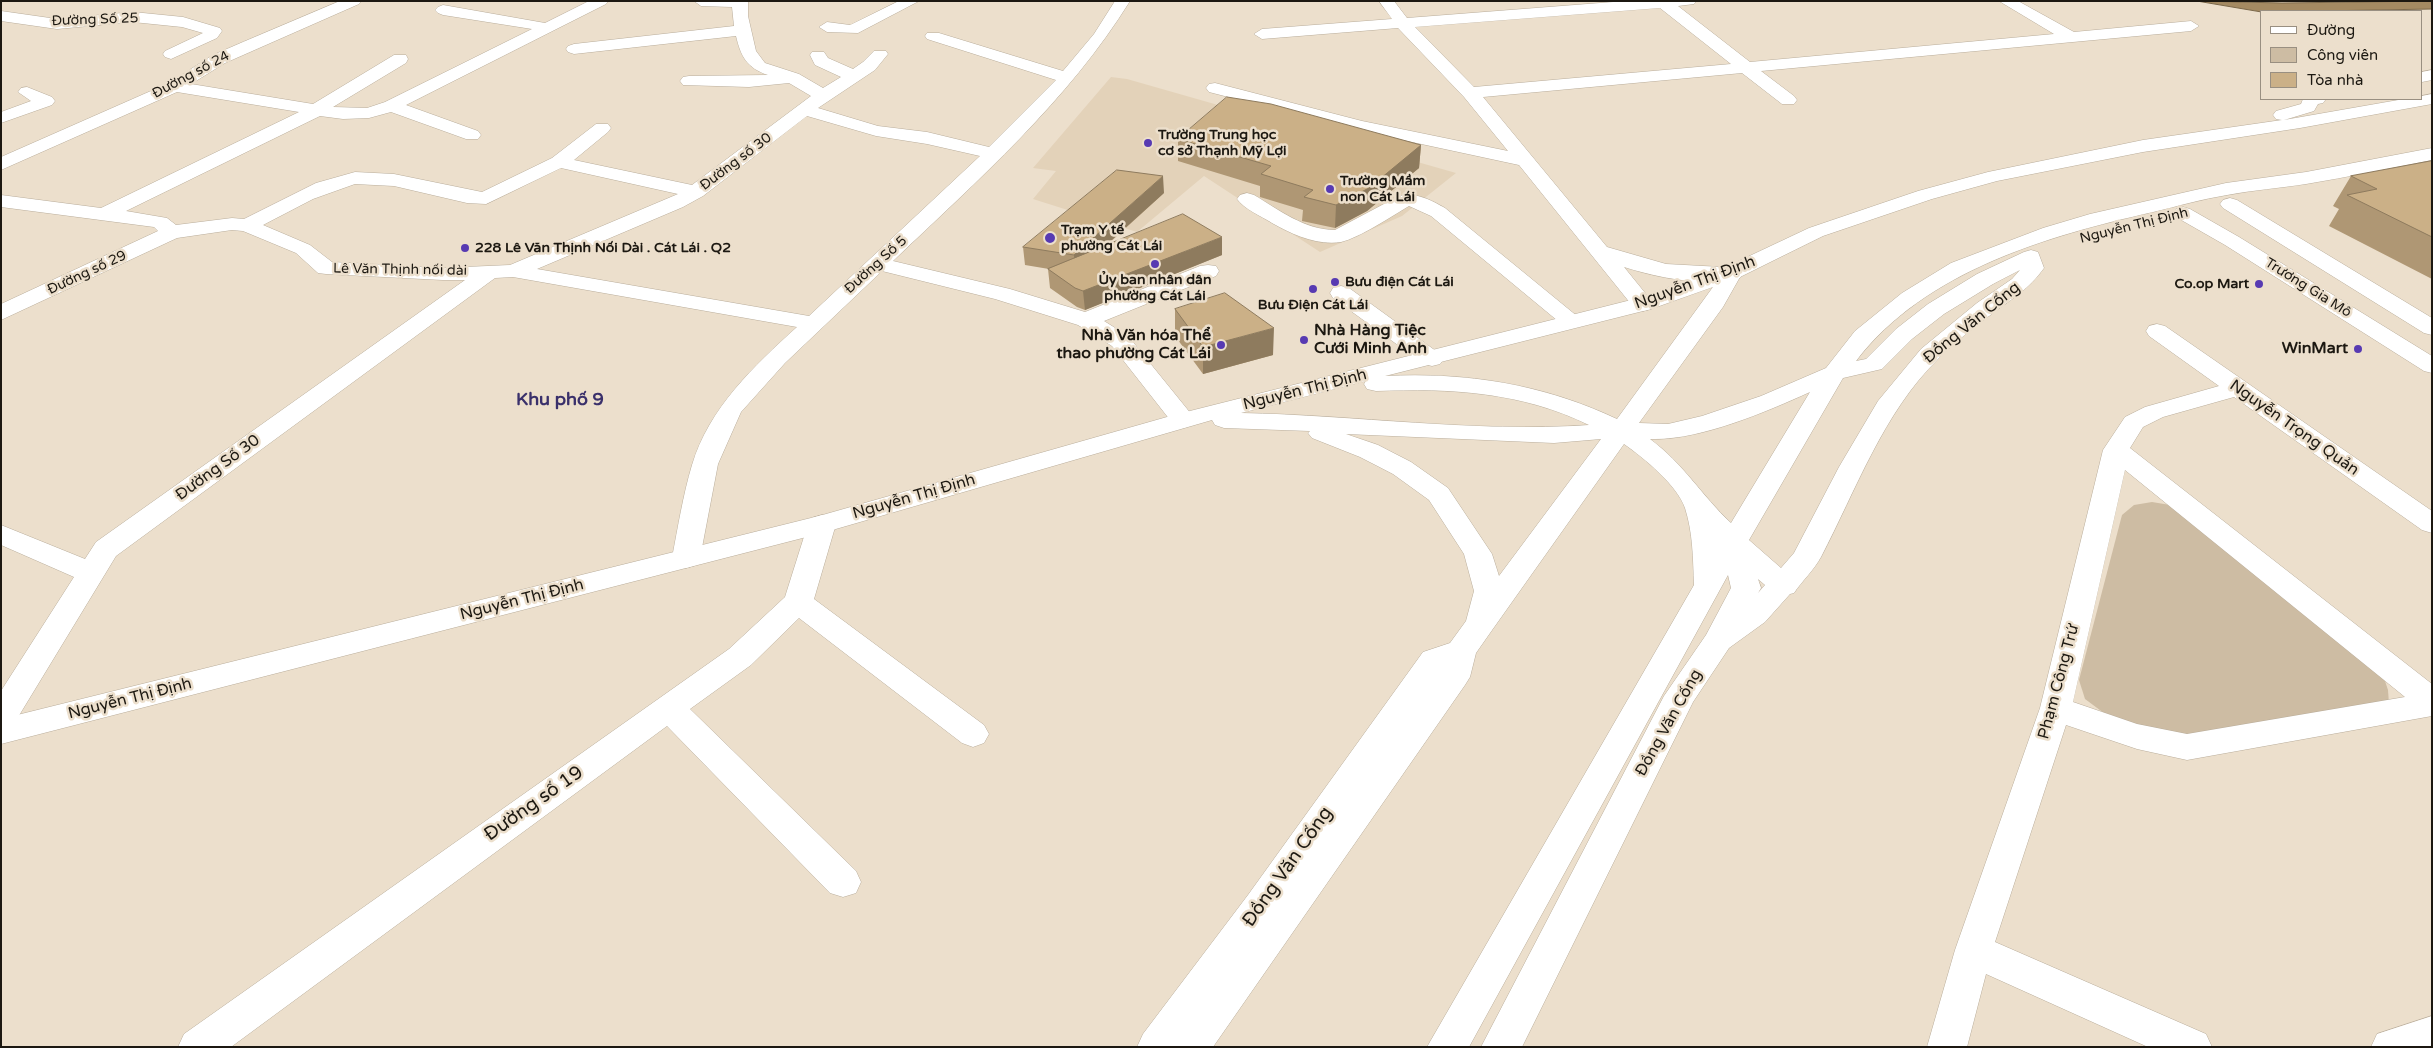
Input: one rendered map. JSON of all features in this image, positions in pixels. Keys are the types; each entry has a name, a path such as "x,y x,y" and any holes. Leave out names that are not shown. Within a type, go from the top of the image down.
{"street":[{"path":"1,10 19,1"},
{"name":"Đường số 24","path":"1,164 175,86 215,61 276,33 354,1"},
{"path":"175,86 343,114 369,113 390,106 601,1"},
{"path":"701,1 740,2 743,30 748,51 760,66 793,78 822,96"},
{"path":"827,27 852,30 912,1"},
{"name":"Đường Số 5","path":"686,558 705,464 730,410 776,358 993,154 1067,78 1100,37 1123,1"},
{"path":"1386,1 1403,24 1470,93 1643,304"},
{"path":"1262,34 1689,1"},
{"path":"2006,1 2069,36"},
{"path":"1663,2 1788,100"},
{"path":"133,17 163,4"},
{"path":"443,10 505,19 548,28"},
{"name":"Đường Số 25","path":"1,16 57,24 133,17 183,22 214,31 172,54 215,61"},
{"path":"1470,93 2191,26"},
{"path":"574,49 743,30"},
{"path":"933,36 1067,78"},
{"path":"818,54 821,61 854,76"},
{"name":"Đường số 30","path":"502,271 676,203 696,192 822,96 869,66 880,54"},
{"path":"104,215 319,109 400,59"},
{"path":"689,81 749,82 793,78"},
{"path":"1215,88 1361,126 1524,160"},
{"path":"4,109 26,100"},
{"path":"2282,115 2308,107 2312,100"},
{"name":"Nguyễn Thị Định","path":"1816,232 1846,208 1898,189 1964,172 2067,148 2374,100"},
{"name":"Nguyễn Thị Định","path":"1,732 822,524 1183,420 1432,359 1643,304 1732,273 1816,232 1924,195 1996,176 2070,160 2432,100"},
{"path":"390,106 472,135"},
{"path":"805,110 876,131 927,138 993,154"},
{"name":"Nguyễn Thị Định","path":"2070,160 2277,142 2432,112"},
{"path":"2282,115 2300,123"},
{"path":"247,225 308,194 342,182 367,177 434,188 473,198 486,198 559,162 602,128"},
{"path":"2370,148 2432,138"},
{"name":"Nguyễn Thị Định","path":"2021,251 2183,213 2222,195 2263,172 2333,154"},
{"name":"Nguyễn Thị Định","path":"2222,195 2432,154"},
{"name":"Nguyễn Thị Định","path":"1277,421 1388,429 1554,435 1620,430 1668,432 1711,421 1770,401 1834,373 1874,364 1904,334 1936,309 1985,279 2021,251 2071,225 2164,202 2222,195 2287,192 2316,188 2337,177 2432,161"},
{"path":"559,162 696,192"},
{"path":"2337,177 2356,168"},
{"path":"2316,188 2432,171"},
{"name":"Trương Gia Mô","path":"2222,195 2276,233 2432,328"},
{"path":"1247,199 1296,228 1330,237 1339,236 1406,200 1420,202 1438,212 1572,321"},
{"path":"1,201 160,222 172,232"},
{"name":"Trương Gia Mô","path":"2164,202 2232,240 2432,366"},
{"name":"Lê Văn Thịnh nối dài","path":"172,232 232,224 247,225 303,249 326,268 443,274 502,271 812,323"},
{"name":"Đường số 29","path":"1,313 172,232"},
{"path":"2232,240 2276,233"},
{"name":"Đồng Văn Cống","path":"1447,1047 1666,690 1718,640 1755,615 1784,586 1806,558 1852,467 1887,406 1929,354 1985,308 2020,284 2033,268 2021,251"},
{"path":"1601,252 1639,266 1678,274 1732,273"},
{"path":"878,264 1002,294 1086,320 1120,341 1183,420 1277,421 1332,437 1369,451 1402,468 1439,494 1478,554 1488,591 1470,638"},
{"name":"Đường Số 30","path":"1,718 106,549 502,271"},
{"path":"1086,320 1208,271"},
{"name":"Đồng Văn Cống","path":"1190,1047 1454,677 1470,638 1715,302 1732,273"},
{"path":"1341,293 1432,359"},
{"name":"Nguyễn Trọng Quản","path":"2157,331 2432,524"},
{"name":"Đồng Văn Cống","path":"1501,1047 1666,690 1708,585 1834,373"},
{"path":"1330,384 1447,382 1489,387 1543,397 1584,411 1620,430 1657,456 1681,480 1698,505 1734,541 1784,586"},
{"name":"Phạm Công Trứ","path":"1947,1047 1974,950 2056,708 2116,450 2134,422 2154,412 2238,388"},
{"path":"2116,450 2432,702"},
{"path":"1698,505 1707,546 1708,585"},
{"name":"Đường số 19","path":"198,1047 408,893 670,709 740,657 798,602 822,524"},
{"path":"1,534 91,572"},
{"path":"1718,640 1746,588 1734,541"},
{"path":"798,602 973,734"},
{"name":"Đồng Văn Cống","path":"1157,1047 1261,906 1434,660 1470,638"},
{"path":"2056,708 2142,738 2166,745 2187,747 2432,702"},
{"path":"670,709 843,882"},
{"path":"1974,950 2192,1047"},
{"path":"2391,1047 2432,1035"}],"shaded area":[{"path":"2197,1 2282,3 2432,1 2432,9 2260,10 2260,12"},
{"path":"1111,77 1127,79 1456,173 1402,216 1320,252 1204,176 1137,232 1033,199 1056,171 1033,168"}],"green space":[{"path":"2152,502 2170,505 2384,678 2388,690 2389,704 2194,748 2120,725 2085,699 2079,680 2122,515 2134,505"}],"building":[{"path":"1227,97 1271,104 1421,145 1369,188 1336,205 1304,197 1313,190 1261,174 1271,166 1178,139"},
{"path":"2432,161 2432,237 2347,195 2377,189 2351,176"},
{"path":"1117,170 1163,176 1074,255 1023,247"},
{"path":"1183,214 1222,237 1083,291 1075,288 1048,269"},
{"path":"1225,293 1274,328 1203,347 1175,309"}],"place":[{"name":"Trường Trung học cơ sở Thạnh Mỹ Lợi","path":"1148,143"},
{"name":"Trường Mầm non Cát Lái","path":"1330,189"},
{"name":"Trạm Y tế phường Cát Lái","path":"1050,238"},
{"name":"228 Lê Văn Thịnh Nối Dài . Cát Lái . Q2","path":"465,248"},
{"name":"Ủy ban nhân dân phường Cát Lái","path":"1155,264"},
{"name":"Bưu điện Cát Lái","path":"1335,282"},
{"name":"Co.op Mart","path":"2259,284"},
{"name":"Bưu Điện Cát Lái","path":"1313,289"},
{"name":"Nhà Hàng Tiệc Cưới Minh Anh","path":"1304,340"},
{"name":"Nhà Văn hóa Thể thao phường Cát Lái","path":"1221,345"},
{"name":"WinMart","path":"2358,349"}],"district":[{"name":"Khu phố 9","path":"560,400"}]}
